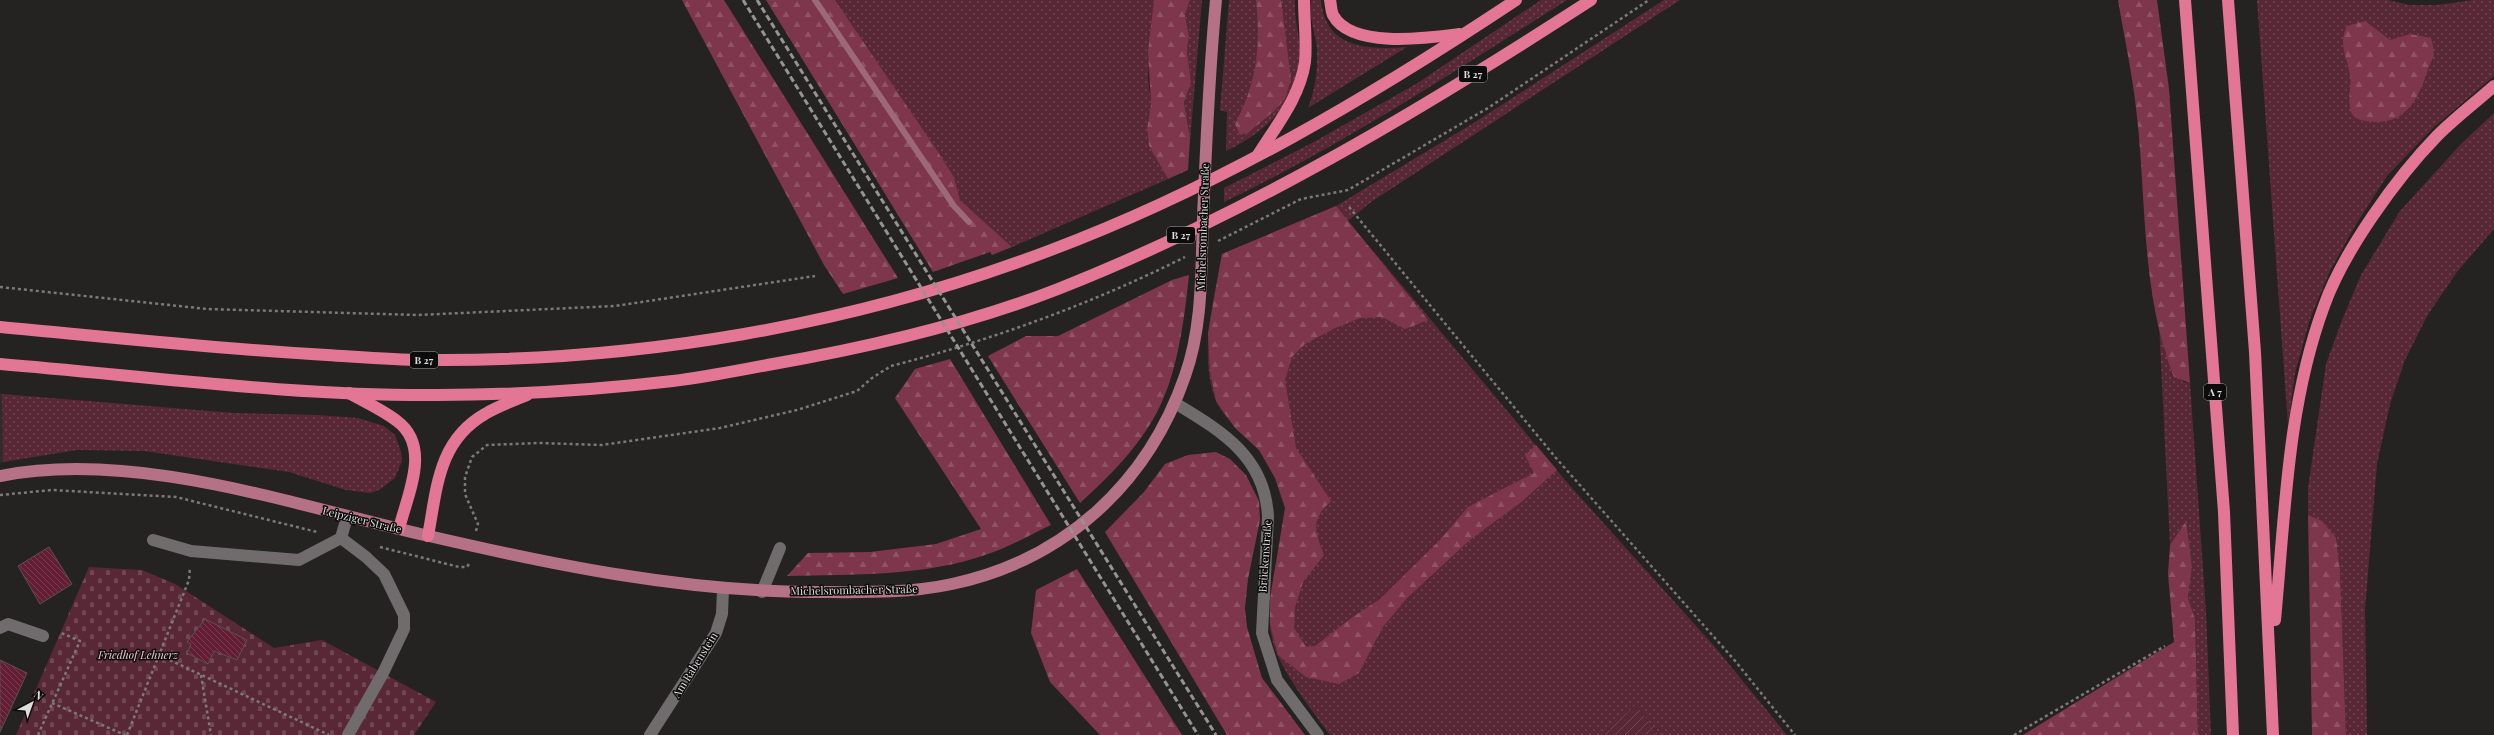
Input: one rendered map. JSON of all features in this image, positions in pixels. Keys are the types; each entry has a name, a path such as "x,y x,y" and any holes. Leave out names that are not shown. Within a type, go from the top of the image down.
{"highway":[{"path":"1257,156 1289,106 1300,82 1305,61 1304,0"},
{"path":"1330,0 1333,15 1348,29 1368,36 1408,40 1462,34"},
{"name":"B 27","path":"0,327 275,352 420,360 459,360 588,354 760,332 845,315 915,297 1054,250 1172,198 1257,156 1333,115 1516,0"},
{"name":"B 27","path":"0,364 346,392 434,395 532,393 675,381 857,349 904,338 1056,290 1166,242 1276,189 1425,104 1591,0"},
{"name":"A 7","path":"2186,0 2223,505 2233,735"},
{"path":"2228,0 2255,352 2273,735"},
{"path":"2270,658 2291,445 2306,364 2324,306 2353,246 2394,188 2437,136 2494,86"},
{"path":"346,392 397,420 412,439 416,463 399,529"},
{"path":"428,536 440,477 446,456 453,441 464,429 485,414 532,393"}],"main road":[{"name":"Michelsrombacher Straße","path":"723,589 762,592 858,592 915,589 952,584 1009,565 1064,539 1101,510 1122,488 1152,445 1175,403 1194,344 1200,294 1207,138 1216,0"},
{"name":"Leipziger Straße","path":"0,476 63,470 142,473 247,492 472,546 626,576 723,589"}],"street":[{"name":"Brückenstraße","path":"1175,403 1223,433 1237,445 1249,459 1261,484 1267,500 1268,517 1262,633 1277,680 1318,735"},
{"path":"153,540 191,551 299,560 341,538 347,517"},
{"path":"341,538 366,557 384,574 404,615 404,630 383,673 348,735"},
{"path":"762,592 780,548"},
{"name":"Am Rabenstein","path":"650,735 716,633 722,614 723,589"},
{"path":"0,628 8,624 43,636"}],"path":[{"path":"1216,242 1301,199 1348,190 1488,108 1649,0"},
{"path":"1349,207 1556,458 1736,662 1795,735"},
{"path":"378,547 467,567 470,562 472,546 478,524 465,494 465,476 472,457 487,445 539,443 602,445 720,428 797,410 857,391 872,378 891,366 1021,326 1123,288 1188,256"},
{"path":"0,287 207,309 418,315 615,306 815,276"},
{"path":"0,495 52,490 176,497 341,538"},
{"path":"52,703 126,735 189,580 191,551"},
{"path":"38,735 80,641 66,635"},
{"path":"2014,735 2165,646"},
{"path":"159,655 329,735"},
{"path":"201,675 211,735"}],"shaded area":[{"path":"0,393 2,394 3,462 0,463"}],"green space":[{"path":"682,0 724,0 898,278 843,294 824,265"},
{"path":"766,0 835,0 954,177 960,200 1012,247 992,255 990,252 933,272"},
{"path":"835,0 1154,0 1148,77 1151,104 1147,129 1149,146 1168,179 1012,247 960,200 954,177"},
{"path":"1154,0 1190,0 1185,15 1189,36 1187,51 1191,82 1184,102 1190,138 1188,170 1168,179 1149,146 1147,129 1151,104 1148,52"},
{"path":"1190,0 1202,0 1189,153 1190,138 1184,101 1191,81 1187,51 1189,36 1185,15"},
{"path":"1229,0 1295,0 1300,46 1300,64 1296,81 1290,96 1281,110 1256,134 1226,151 1227,112 1220,110"},
{"path":"1256,0 1281,0 1291,79 1285,99 1274,111 1249,132 1240,135 1235,124 1248,94 1256,64 1258,33"},
{"path":"1311,0 1321,0 1324,16 1331,28 1340,37 1351,43 1378,48 1407,47 1308,108 1316,80 1317,65 1317,50 1311,19"},
{"path":"1541,0 1567,0 1356,132 1269,180 1224,202 1224,188 1312,143 1416,84"},
{"path":"1664,0 1680,0 1371,202 1348,221 1571,487 1715,647 1787,735 1659,735 1636,705 1602,735 1330,735 1306,703 1282,665 1271,634 1271,591 1285,516 1282,494 1268,462 1260,450 1230,421 1220,408 1216,401 1211,383 1208,365 1209,328 1222,254 1336,206 1472,124"},
{"path":"2118,0 2157,0 2169,89 2190,383 2174,377 2163,345 2155,312 2146,244 2136,108"},
{"path":"2257,0 2388,0 2409,5 2437,5 2474,0 2494,0 2494,76 2433,128 2387,176 2355,226 2330,271 2310,319 2295,373 2288,425"},
{"path":"2365,21 2390,40 2410,34 2431,38 2433,45 2434,54 2417,96 2405,112 2388,121 2363,121 2355,117 2351,112 2349,102 2350,75 2343,44 2344,32 2347,26"},
{"path":"2494,113 2494,229 2457,272 2427,316 2405,360 2390,404 2377,464 2365,609 2367,735 2346,735 2340,570 2336,538 2308,515 2308,488 2326,364 2342,320 2361,275 2400,211 2461,144"},
{"path":"1336,206 1428,320 1405,329 1382,317 1360,318 1335,328 1305,344 1292,357 1285,380 1296,448 1331,501 1320,514 1316,526 1318,539 1324,555 1303,582 1295,607 1294,628 1306,647 1315,646 1350,619 1380,599 1439,541 1468,507 1534,473 1525,455 1536,445 1557,470 1520,503 1471,539 1407,598 1382,628 1359,673 1339,684 1306,677 1278,655 1270,624 1270,599 1285,508 1275,478 1259,450 1235,428 1216,401 1210,371 1208,333 1222,254"},
{"path":"1189,275 1180,341 1172,374 1161,404 1154,418 1136,445 1115,470 1080,503 988,356 1026,336 1058,336 1172,280"},
{"path":"2159,324 2165,353 2183,382 2190,383 2206,612 2211,735 2198,735 2195,619 2188,598 2192,567 2185,522 2170,545"},
{"path":"950,359 1051,525 996,551 939,567 888,573 787,576 808,553 870,552 936,544 981,529 895,398 915,369"},
{"path":"2,394 234,413 317,415 358,418 384,426 395,435 401,452 402,461 395,478 379,490 370,493 346,490 289,472 144,451 77,450 3,462"},
{"path":"1216,452 1230,459 1246,475 1259,501 1260,520 1248,579 1245,608 1247,627 1262,678 1305,735 1227,735 1105,532 1144,492 1165,464 1188,455"},
{"path":"2308,515 2322,521 2336,538 2340,570 2346,735 2312,735"},
{"path":"2186,521 2192,567 2188,598 2195,619 2198,735 2023,735 2174,642 2168,574 2170,545"},
{"name":"Friedhof Lehnerz","path":"89,567 142,570 175,584 274,648 322,640 436,702 414,735 16,735"},
{"path":"1077,569 1182,735 1100,735 1050,682 1031,633 1036,590"},
{"path":"1636,705 1659,735 1602,735"}],"building":[{"path":"49,547 72,584 40,604 18,566"},
{"path":"205,619 247,640 237,660 214,651 208,664 187,653 191,644 187,642"},
{"path":"0,660 27,673 0,732"}],"waterway":[{"path":"815,0 954,206 969,222"}],"railway":[{"path":"743,0 1198,735"},
{"path":"757,0 1216,735"}]}
